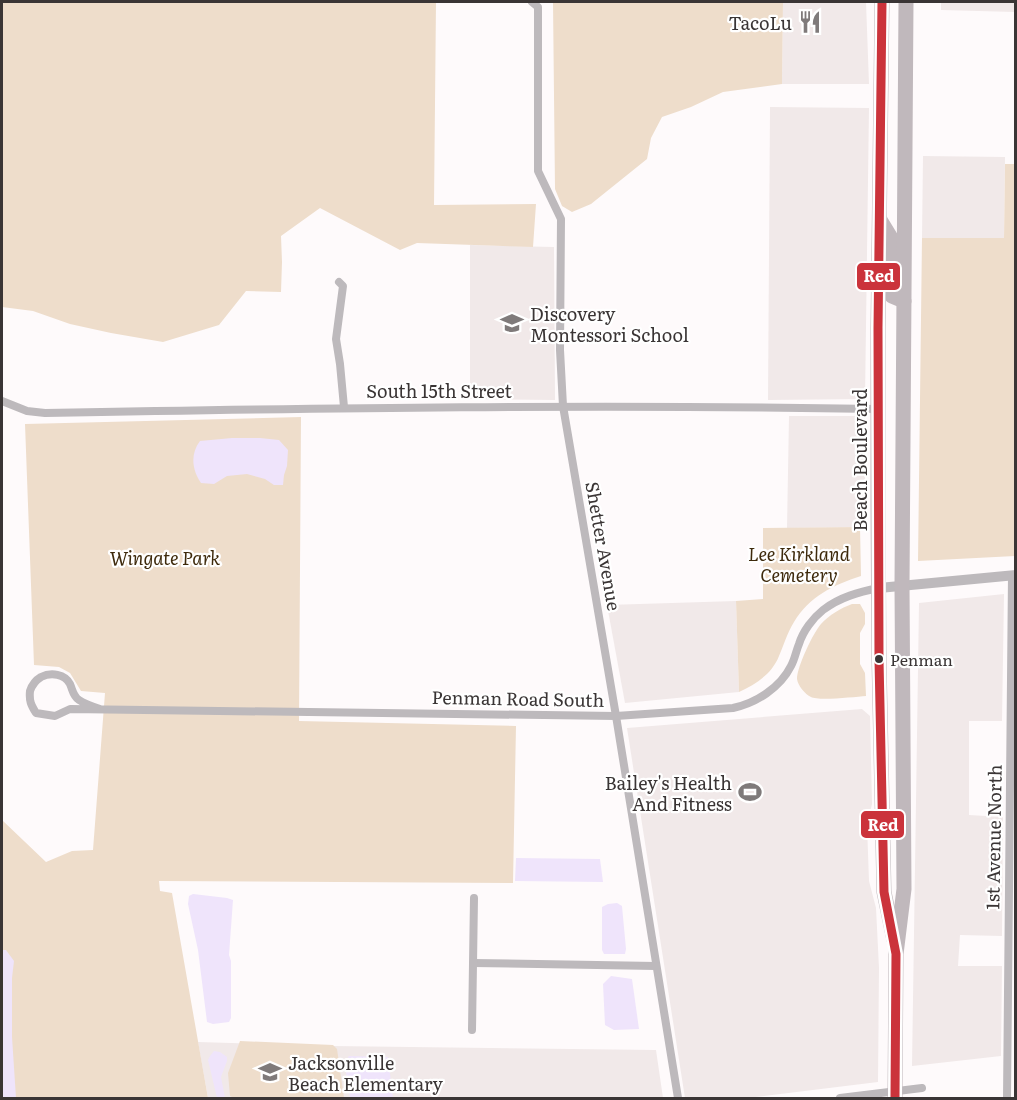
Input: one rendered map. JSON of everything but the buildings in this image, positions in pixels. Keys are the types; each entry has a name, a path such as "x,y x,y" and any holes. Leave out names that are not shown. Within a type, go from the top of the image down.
{"highway":[{"name":"Beach Boulevard","path":"882,2 878,409 880,700 884,892 896,954"},
{"path":"891,2 890,80 892,92 897,99 906,103"},
{"path":"895,1095 896,954 904,889 902,585 906,2"},
{"path":"882,100 897,118 895,222 904,232"},
{"path":"880,220 891,238 892,296 904,301"}],"street":[{"name":"Shetter Avenue","path":"532,2 538,7 538,171 561,219 560,350 563,406 678,1098"},
{"path":"339,282 343,286 336,339 344,407"},
{"name":"South 15th Street","path":"2,402 27,411 45,413 344,407 563,406 878,409"},
{"path":"879,588 1014,575"},
{"name":"1st Avenue North","path":"1007,1098 1014,575"},
{"name":"Penman Road South","path":"100,710 81,702 72,692 69,683 56,674 44,675 31,687 29,700 36,713 55,716 70,709 100,710 616,716 733,708 748,705 775,687 791,666 804,631 821,611 840,599 879,588"},
{"path":"62,714 69,707 72,692"},
{"path":"471,1030 474,898"},
{"path":"473,963 656,966"},
{"path":"840,1098 895,1095 922,1088"}],"shaded area":[{"path":"783,2 866,2 869,84 782,84"},
{"path":"941,2 1015,2 1015,12 941,10"},
{"path":"770,107 869,108 865,399 768,400"},
{"path":"923,156 1005,157 1004,238 922,238"},
{"name":"Discovery Montessori School","path":"470,245 554,247 555,400 470,399"},
{"path":"789,416 865,416 865,527 787,528"},
{"path":"232,438 279,440 288,450 283,485 274,485 265,479 247,474 227,476 214,484 201,483 193,462 200,441"},
{"path":"1004,594 1002,721 969,721 969,815 1003,817 1002,936 960,935 958,966 1002,966 1001,1056 912,1066 919,603"},
{"path":"736,601 739,692 625,703 607,605"},
{"path":"862,709 870,716 872,804 867,825 869,881 876,908 879,968 878,1082 747,1098 685,1098 627,728"},
{"path":"516,858 600,859 603,882 515,881"},
{"path":"193,894 233,900 229,955 231,961 231,1018 229,1022 213,1024 207,1022 198,950 188,904 189,896"},
{"path":"617,903 622,906 625,954 604,954 602,950 602,907"},
{"path":"2,950 6,950 14,961 12,1037 16,1098 2,1098"},
{"path":"611,976 632,979 639,1029 614,1030 605,1025 603,984"},
{"path":"198,1042 656,1050 663,1098 208,1098"},
{"path":"214,1051 227,1057 221,1077 225,1098 217,1098 208,1060"},
{"path":"349,1056 388,1057 393,1098 350,1098 345,1066 345,1061"}],"green space":[{"path":"2,2 436,2 434,205 536,204 533,247 417,243 400,250 320,208 281,236 281,292 246,291 219,325 163,342 70,324 33,311 2,307"},
{"path":"553,2 783,2 782,84 723,92 662,117 651,138 647,159 591,204 572,212 562,206 555,189"},
{"path":"1005,164 1016,164 1015,556 918,561 922,238 1004,238"},
{"name":"Wingate Park","path":"301,417 299,721 516,726 513,883 159,881 160,891 172,893 208,1098 2,1098 2,820 46,862 72,851 93,850 105,693 81,691 70,673 59,667 34,665 25,424"},
{"name":"Lee Kirkland Cemetery","path":"860,527 861,576 841,583 814,599 800,613 776,662 768,673 739,692 736,601 763,599 763,528"},
{"path":"852,604 860,604 865,613 865,624 860,633 860,664 865,673 866,696 829,699 811,697 802,690 797,679 806,650 824,621 835,612"},
{"name":"Jacksonville Beach Elementary","path":"240,1041 333,1045 337,1049 344,1098 234,1098 230,1096 228,1073"}],"transit line":[{"name":"Red","path":"882,2 878,328 879,660 884,892 896,954 895,1098"}],"place":[{"name":"TacoLu","path":"810,22"},
{"name":"Discovery Montessori School","path":"512,323"},
{"name":"Penman","path":"879,659"},
{"name":"Bailey's Health And Fitness","path":"750,792"},
{"name":"Jacksonville Beach Elementary","path":"270,1072"}]}
